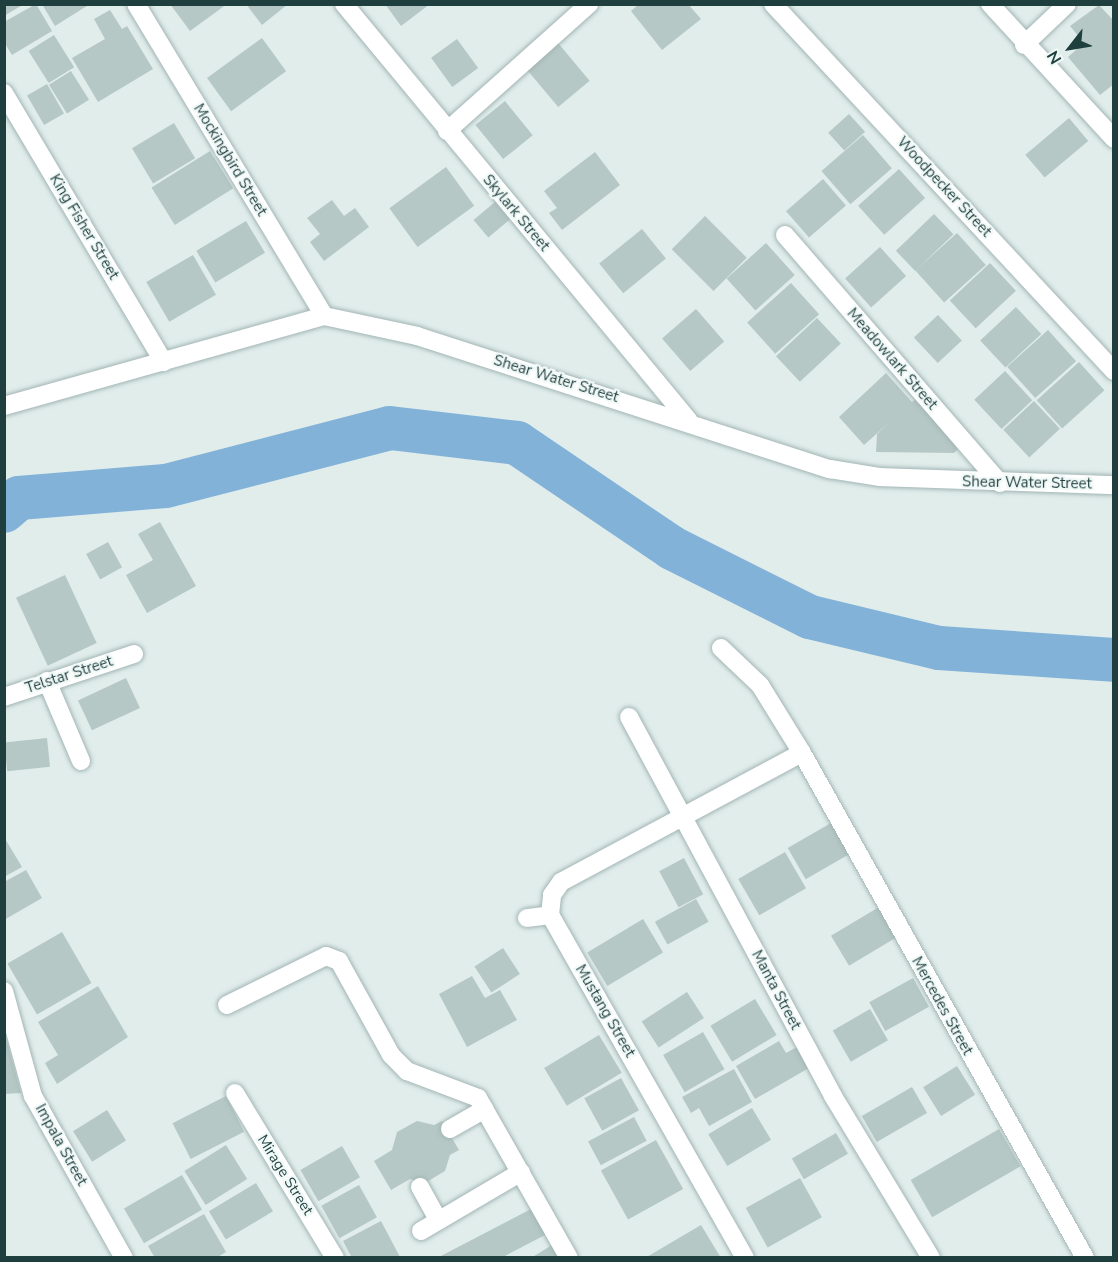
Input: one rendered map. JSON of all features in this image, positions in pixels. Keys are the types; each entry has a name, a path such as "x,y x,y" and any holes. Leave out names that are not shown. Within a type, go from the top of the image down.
{"street":[{"name":"Mockingbird Street","path":"136,4 324,316"},
{"name":"Skylark Street","path":"344,4 447,131 690,421"},
{"path":"447,131 589,4"},
{"name":"Woodpecker Street","path":"773,4 1113,371"},
{"path":"990,4 1024,45 1113,140"},
{"path":"1024,45 1068,4"},
{"name":"King Fisher Street","path":"4,93 164,362"},
{"name":"Meadowlark Street","path":"785,235 1000,483"},
{"name":"Shear Water Street","path":"6,402 164,362 324,316 417,336 690,421 830,469 1000,483 1113,485"},
{"name":"Mercedes Street","path":"721,648 760,685 802,753 1085,1257"},
{"name":"Telstar Street","path":"4,697 134,654"},
{"path":"47,681 81,761"},
{"name":"Manta Street","path":"629,717 833,1096 931,1257"},
{"path":"527,918 550,915 552,895 561,882 802,753"},
{"name":"Mustang Street","path":"550,915 745,1257"},
{"path":"227,1005 332,957 344,966 392,1054 407,1071 463,1089 485,1109 569,1257"},
{"name":"Impala Street","path":"4,992 33,1096 124,1257"},
{"name":"Mirage Street","path":"235,1093 335,1257"},
{"path":"450,1128 485,1109"},
{"path":"421,1231 438,1219 521,1173"},
{"path":"420,1187 438,1219"}],"building":[{"path":"4,4 24,4 4,16"},
{"path":"36,4 52,31 12,55 4,42 4,22"},
{"path":"42,4 90,4 55,26"},
{"path":"170,4 227,4 190,31"},
{"path":"246,4 288,4 262,25"},
{"path":"385,4 430,4 401,26"},
{"path":"639,4 688,4 701,19 662,50 631,11"},
{"path":"1099,5 1114,21 1114,84 1100,95 1068,57 1084,43 1070,26"},
{"path":"110,10 122,29 127,26 153,69 98,102 72,58 105,39 94,19"},
{"path":"54,35 74,67 49,83 29,51"},
{"path":"553,37 590,81 558,107 522,63"},
{"path":"262,38 286,71 231,111 207,78"},
{"path":"457,39 478,68 452,87 431,58"},
{"path":"71,71 89,100 67,114 49,85"},
{"path":"47,84 64,113 44,125 27,96"},
{"path":"505,101 533,135 503,159 475,125"},
{"path":"849,114 865,132 844,151 828,133"},
{"path":"1069,118 1088,141 1045,178 1025,155"},
{"path":"174,123 195,158 153,183 132,148"},
{"path":"863,135 892,168 850,204 821,171"},
{"path":"210,151 233,188 175,225 151,188"},
{"path":"595,152 620,185 562,230 549,213 557,208 544,191"},
{"path":"446,167 474,206 418,247 389,208"},
{"path":"899,169 925,198 884,235 858,206"},
{"path":"823,179 846,205 809,238 786,211"},
{"path":"332,200 344,216 355,208 369,227 324,261 310,242 320,234 307,218"},
{"path":"495,202 510,220 488,238 474,220"},
{"path":"934,214 953,234 915,271 896,251"},
{"path":"705,216 747,258 713,291 672,249"},
{"path":"246,221 265,253 215,283 196,251"},
{"path":"642,229 666,259 623,293 599,264"},
{"path":"957,233 986,265 944,302 915,270"},
{"path":"766,243 795,275 755,310 727,278"},
{"path":"880,247 906,276 871,307 845,278"},
{"path":"193,255 216,295 169,322 146,282"},
{"path":"990,263 1016,291 976,328 950,301"},
{"path":"791,283 819,314 775,354 747,322"},
{"path":"1016,307 1041,334 1005,367 980,340"},
{"path":"696,309 724,341 690,371 662,339"},
{"path":"938,315 962,341 938,363 914,338"},
{"path":"817,318 841,344 800,382 776,356"},
{"path":"1048,330 1076,361 1035,398 1007,367"},
{"path":"1079,362 1104,390 1062,428 1037,400"},
{"path":"1005,371 1032,400 1002,429 974,400"},
{"path":"886,373 912,402 917,398 961,446 954,453 876,452 877,434 891,421 864,445 839,417"},
{"path":"1034,401 1060,429 1029,457 1003,430"},
{"path":"160,522 196,586 147,613 126,575 153,560 138,534"},
{"path":"108,542 122,567 100,579 86,554"},
{"path":"65,575 97,643 48,666 16,598"},
{"path":"126,678 140,708 92,730 78,700"},
{"path":"47,738 50,767 7,771 4,742"},
{"path":"831,823 849,854 806,879 788,848"},
{"path":"4,837 22,867 4,877"},
{"path":"785,852 806,888 759,915 738,879"},
{"path":"684,858 703,894 679,907 659,871"},
{"path":"26,870 42,898 4,920 4,882"},
{"path":"696,899 709,922 667,945 655,922"},
{"path":"879,907 897,937 849,966 831,936"},
{"path":"643,919 663,952 607,986 587,952"},
{"path":"62,932 92,983 37,1015 7,964"},
{"path":"503,948 520,974 491,993 474,967"},
{"path":"472,976 485,998 500,990 517,1020 467,1047 439,994"},
{"path":"913,978 929,1007 885,1031 869,1002"},
{"path":"98,986 128,1037 57,1084 45,1063 58,1055 38,1022"},
{"path":"687,992 704,1018 659,1047 642,1021"},
{"path":"755,999 777,1035 732,1062 710,1026"},
{"path":"870,1009 888,1040 851,1062 833,1030"},
{"path":"703,1032 724,1069 685,1092 663,1055"},
{"path":"5,1034 21,1093 4,1094"},
{"path":"599,1035 622,1073 567,1106 544,1068"},
{"path":"779,1041 786,1053 797,1047 809,1068 755,1099 736,1066"},
{"path":"957,1066 975,1095 941,1116 923,1087"},
{"path":"734,1069 752,1102 709,1126 699,1108 691,1113 682,1097"},
{"path":"621,1078 639,1110 602,1131 584,1098"},
{"path":"912,1087 927,1113 877,1142 862,1116"},
{"path":"226,1096 244,1132 191,1159 173,1123"},
{"path":"752,1108 771,1140 727,1166 708,1134"},
{"path":"107,1110 126,1141 92,1162 73,1131"},
{"path":"634,1117 647,1141 601,1165 588,1141"},
{"path":"417,1121 434,1125 442,1121 459,1150 450,1155 445,1171 425,1183 410,1179 391,1190 374,1161 392,1150 397,1132"},
{"path":"999,1129 1020,1166 932,1217 911,1180"},
{"path":"836,1133 848,1154 804,1179 792,1158"},
{"path":"656,1140 683,1189 628,1220 601,1171"},
{"path":"226,1145 247,1179 206,1205 184,1171"},
{"path":"342,1146 360,1177 318,1201 300,1170"},
{"path":"182,1175 202,1210 144,1243 124,1208"},
{"path":"800,1178 822,1217 768,1247 746,1208"},
{"path":"256,1183 273,1211 226,1240 209,1211"},
{"path":"359,1185 377,1217 339,1238 321,1206"},
{"path":"533,1208 547,1234 501,1258 437,1258"},
{"path":"204,1214 226,1252 216,1258 155,1258 148,1246"},
{"path":"381,1221 400,1257 352,1258 343,1241"},
{"path":"701,1225 721,1258 645,1258"},
{"path":"552,1245 560,1258 531,1258"}],"waterway":[{"path":"4,511 19,498 166,486 390,428 517,443 672,548 810,617 939,648 1114,660"}]}
